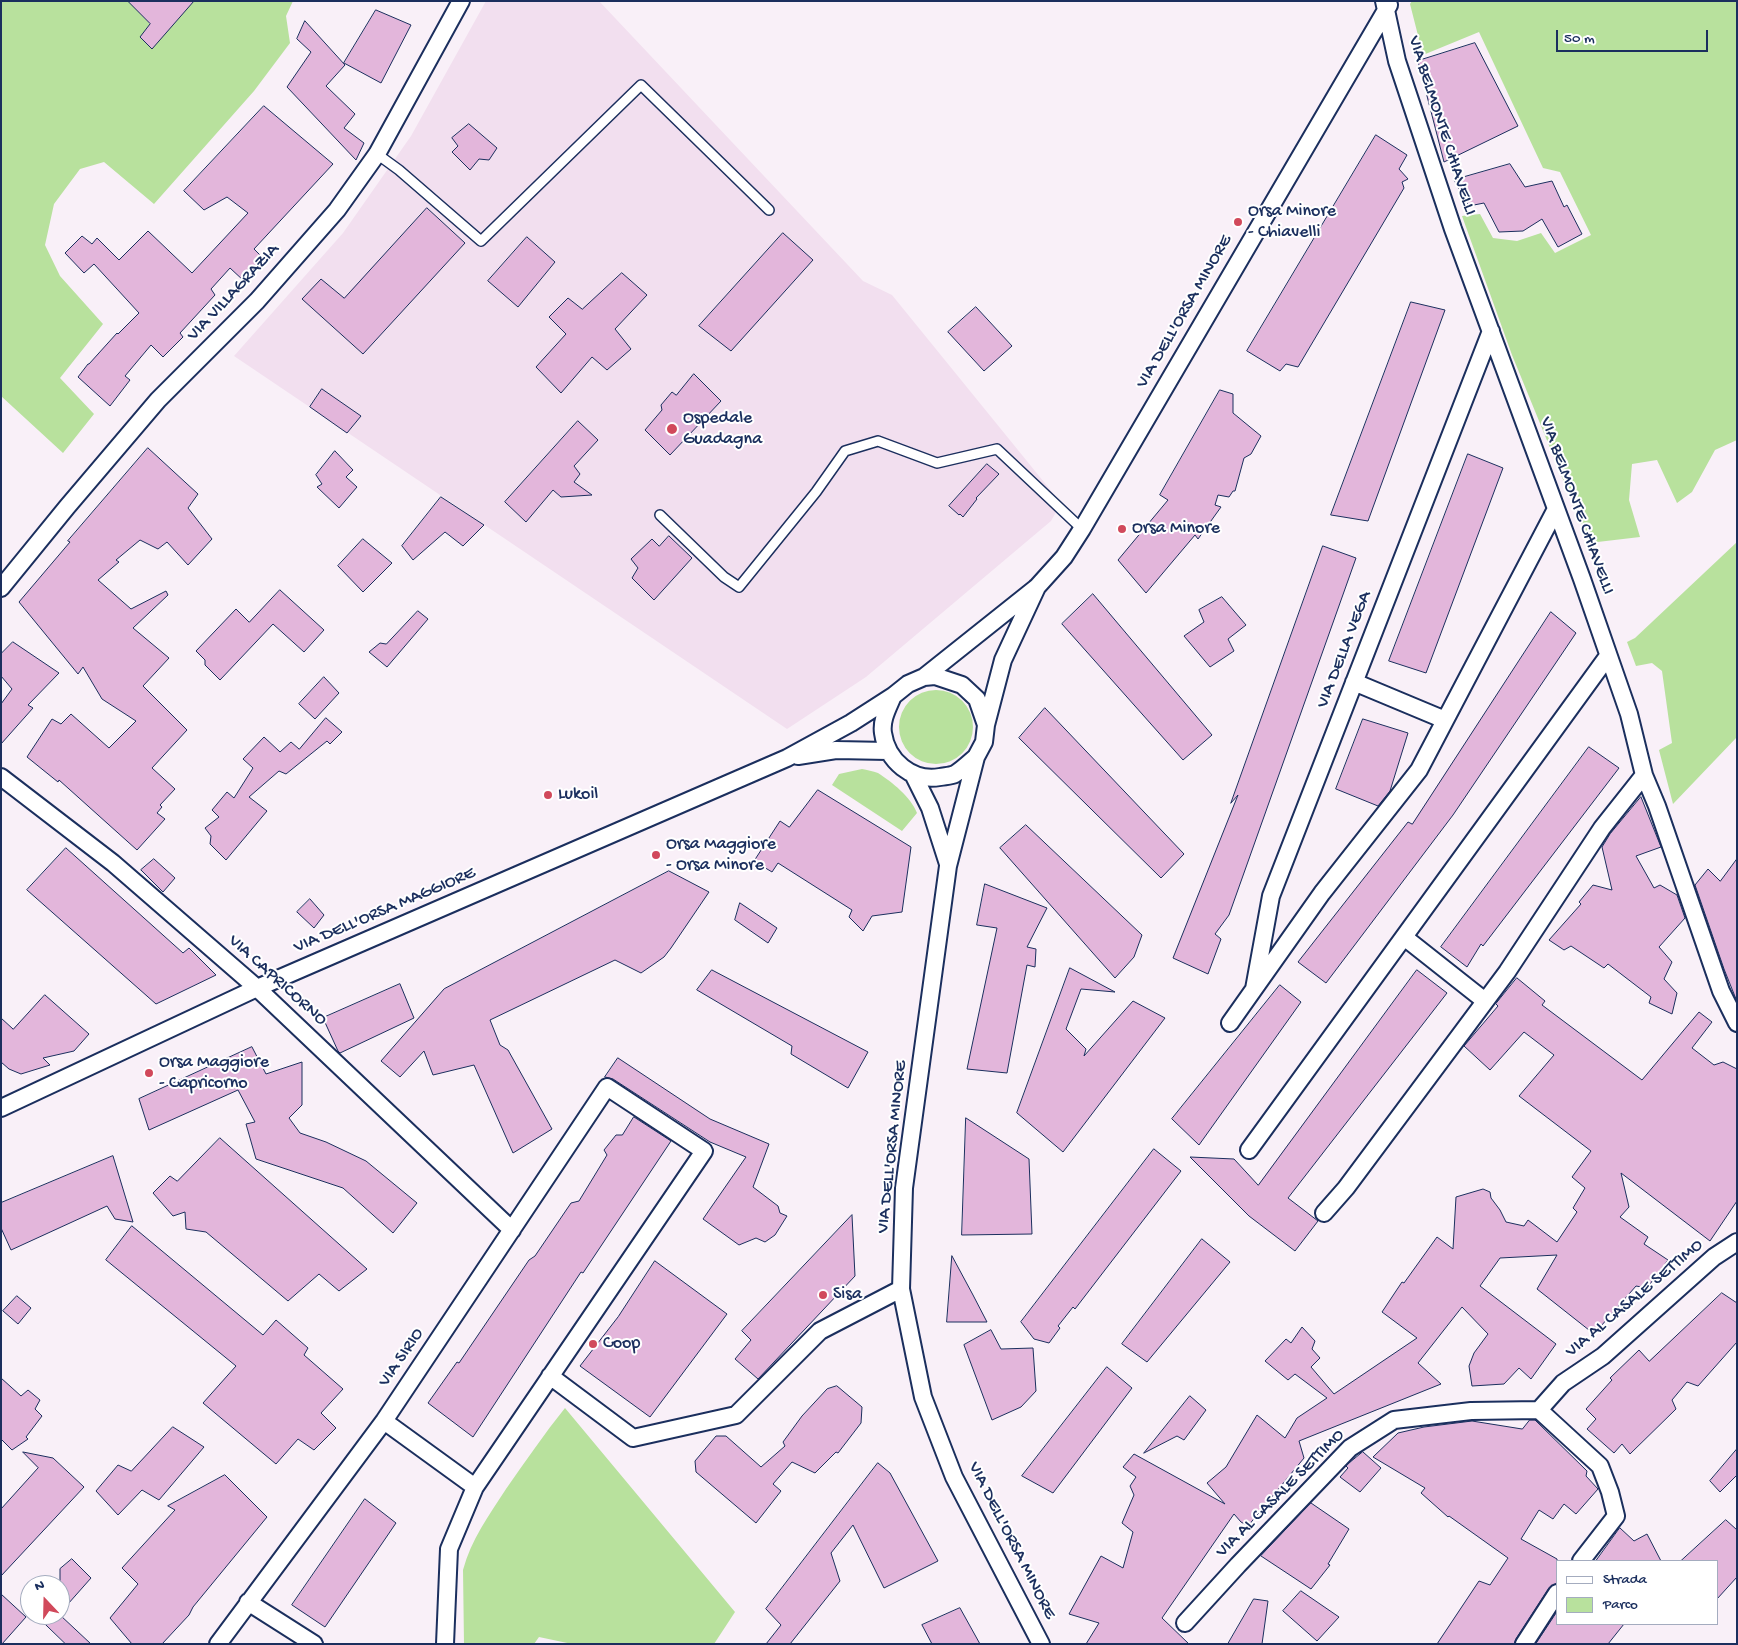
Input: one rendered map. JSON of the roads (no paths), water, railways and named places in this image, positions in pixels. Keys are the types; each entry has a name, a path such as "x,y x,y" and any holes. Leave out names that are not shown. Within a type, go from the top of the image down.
{"street":[{"name":"VIA VILLAGRAZIA","path":"1,588 158,400 257,301 337,210 377,154 461,1"},
{"name":"VIA BELMONTE CHIAVELLI","path":"1387,4 1403,79 1453,229 1629,714 1644,775 1657,806 1721,991 1737,1023"},
{"name":"VIA DELL'ORSA MINORE","path":"1037,587 1064,557 1082,529 1387,4"},
{"name":"VIA DELLA VEGA","path":"1254,989 1271,896 1491,331"},
{"path":"1230,1023 1322,893 1419,770 1556,509"},
{"path":"924,678 1037,587"},
{"path":"894,696 884,716 883,732 888,751 901,767 913,774 931,779 954,775 976,757 984,742 986,724 1003,660 1037,587"},
{"path":"1250,1150 1608,656"},
{"path":"787,758 894,696 908,684 935,676 962,684 977,699 986,724"},
{"path":"1354,682 1445,720"},
{"path":"787,758 836,750 888,751"},
{"name":"VIA DELL'ORSA MINORE","path":"976,757 948,866 904,1188 901,1289 923,1397 940,1441 954,1476 1041,1644"},
{"name":"VIA DELL'ORSA MAGGIORE","path":"1,1108 257,988 787,758"},
{"path":"913,774 930,808 948,866"},
{"path":"1324,1213 1346,1188 1507,972 1602,828 1644,775"},
{"name":"VIA CAPRICORNO","path":"1,777 113,863 257,988 512,1230"},
{"path":"1404,937 1485,1001"},
{"name":"VIA SIRIO","path":"218,1644 384,1421 607,1087 704,1151 550,1376"},
{"name":"VIA AL CASALE SETTIMO","path":"1185,1623 1257,1544 1350,1448 1394,1420 1471,1411 1539,1410 1563,1383 1603,1356 1714,1257 1737,1242"},
{"path":"445,1644 449,1549 476,1487 550,1376 633,1438 736,1415 820,1331 901,1289"},
{"path":"1539,1410 1600,1466 1610,1492 1616,1516 1582,1560"},
{"path":"384,1421 476,1487"},
{"path":"1524,1644 1556,1596"},
{"path":"248,1602 314,1644"}],"lane":[{"path":"377,154 399,170 481,240 641,85 769,210"},
{"path":"660,514 724,577 740,587 816,492 845,451 878,441 937,463 996,448 1082,529"}],"place":[{"name":"Orsa Minore - Chiavelli","path":"1238,222"},
{"name":"Ospedale Guadagna","path":"672,429"},
{"name":"Orsa Minore","path":"1122,529"},
{"name":"Lukoil","path":"548,795"},
{"name":"Orsa Maggiore - Orsa Minore","path":"656,855"},
{"name":"Orsa Maggiore - Capricorno","path":"149,1073"},
{"name":"Sisa","path":"823,1295"},
{"name":"Coop","path":"593,1344"}]}
